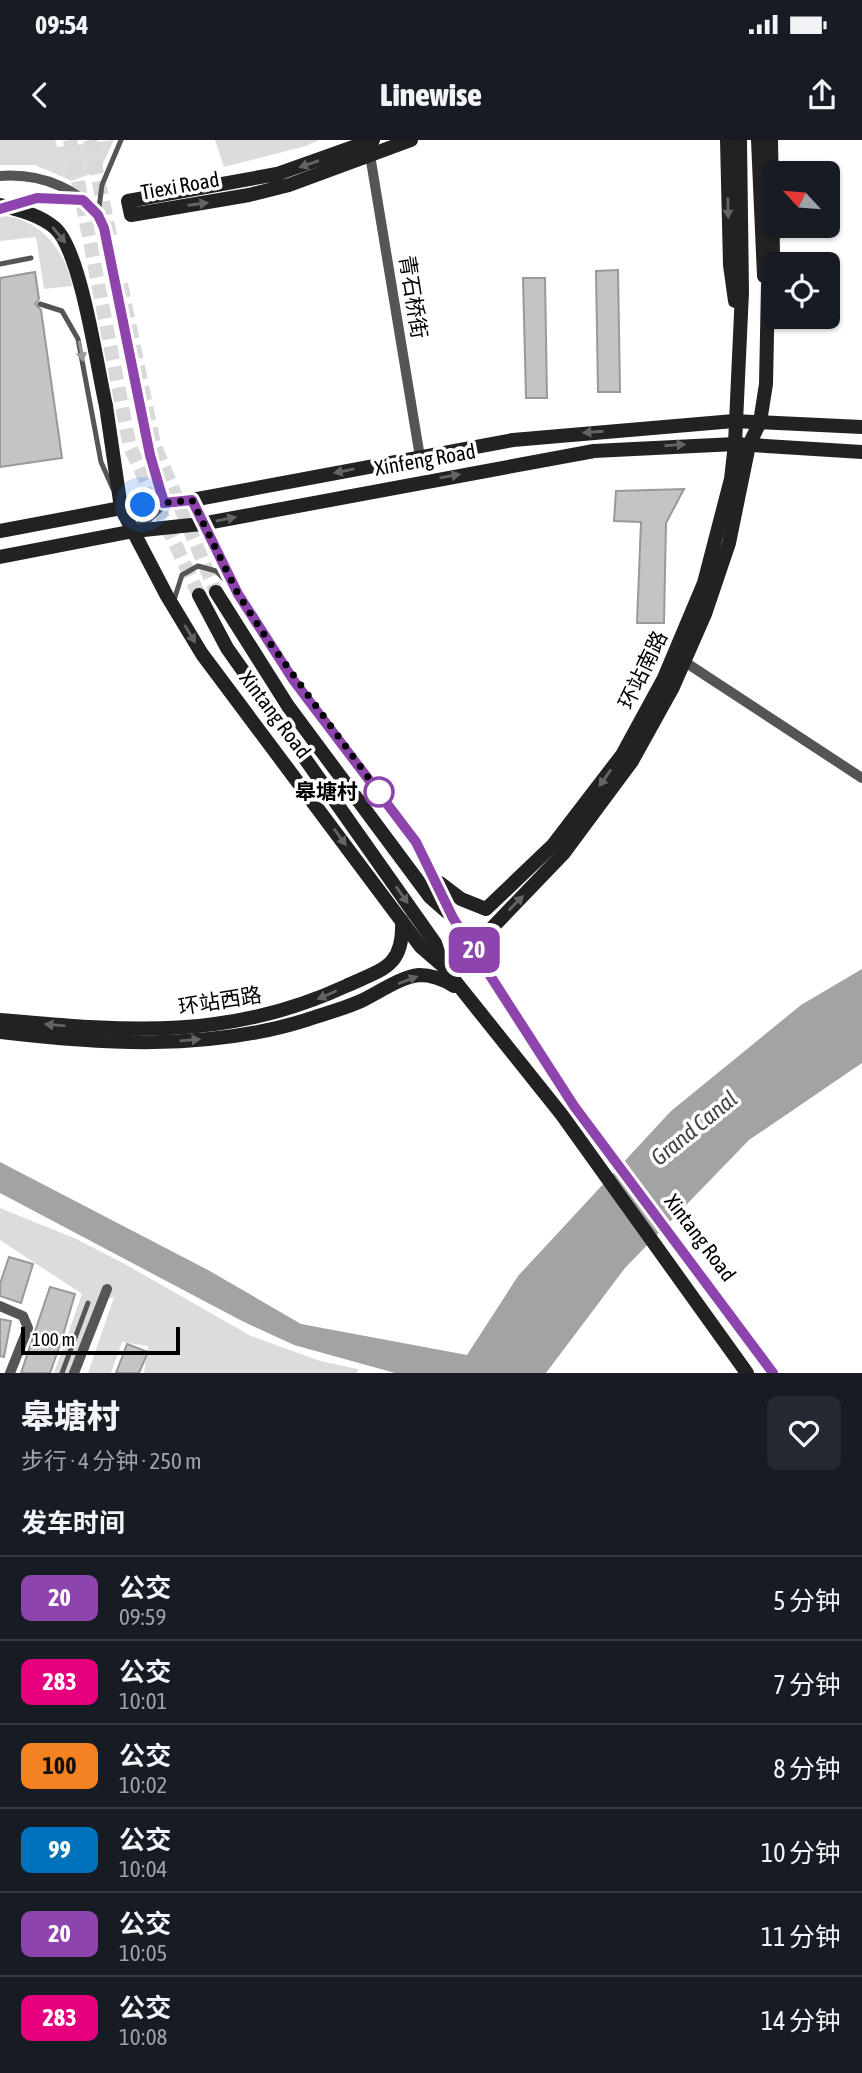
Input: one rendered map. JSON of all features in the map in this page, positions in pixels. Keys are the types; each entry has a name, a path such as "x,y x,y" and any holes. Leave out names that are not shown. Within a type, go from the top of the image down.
{"main road":[{"name":"Tiexi Road","path":"371,146 250,195 131,215 128,201 263,177 371,146 411,140"},
{"name":"环站南路","path":"727,140 730,265 740,337"},
{"name":"环站南路","path":"740,140 740,337 734,421 742,444"},
{"name":"环站南路","path":"758,140 764,252"},
{"name":"环站南路","path":"771,140 773,252"},
{"path":"0,207 38,217 56,229 72,252 106,406 121,508"},
{"name":"环站南路","path":"433,876 461,899 479,907 489,907 554,845 622,755 668,671 701,592 742,444 760,422 766,384 768,329"},
{"name":"Xinfeng Road","path":"0,531 121,508 192,500 421,457 563,434 734,421 862,427"},
{"name":"Xinfeng Road","path":"0,557 134,531 201,524 594,451 742,444 862,452"},
{"path":"480,959 490,930 550,868 617,783 655,721 685,662 705,614 729,543 742,444"},
{"name":"Xintang Road","path":"192,500 201,524 238,594 294,681 416,842 453,918 568,1110 747,1373"},
{"name":"Xintang Road","path":"121,508 202,654 421,947 443,966 568,1110 681,1248 773,1373"},
{"name":"Xintang Road","path":"216,592 288,706 430,897 453,918"},
{"name":"Xintang Road","path":"200,595 227,649 435,943 443,966"},
{"name":"环站西路","path":"0,1020 112,1031 184,1028 264,1017 320,998 387,967 399,953 402,921"},
{"path":"0,1032 94,1041 167,1042 236,1035 302,1021 359,1002 415,975 441,978 461,989"}],"street":[{"name":"青石桥街","path":"371,146 421,457"},
{"path":"0,176 22,175 48,181 83,200 98,215 104,228 150,455 164,503 134,531"},
{"path":"685,662 862,778"},
{"path":"74,1373 107,1289"},
{"path":"0,1306 23,1316 28,1328 10,1373"}],"lane":[{"path":"98,215 102,185 121,140"},
{"path":"0,207 37,198 83,200"},
{"path":"0,264 31,258"},
{"path":"40,304 62,311 78,339 101,462 121,508"},
{"path":"174,607 175,592 182,575 198,566 216,571 238,594"},
{"path":"62,1373 88,1303"}],"shaded area":[{"path":"0,140 55,140 57,147 114,140 100,170 72,181 35,165 0,165"},
{"path":"215,140 319,140 306,146 224,167"},
{"path":"0,216 27,222 48,238 64,261 72,286 44,289 36,237 0,241"},
{"path":"0,1208 74,1238 251,1336 320,1361 358,1369 357,1373 144,1373 148,1346 122,1342 111,1373 88,1373 114,1297 96,1303 70,1373 54,1373 82,1294 0,1240"}],"water":[{"name":"Grand Canal","path":"862,969 862,1063 749,1140 625,1268 546,1373 395,1373 294,1345 242,1321 0,1193 0,1162 208,1270 301,1324 467,1355 518,1276 671,1111 801,1005"}],"building":[{"path":"618,270 620,392 598,392 596,271"},
{"path":"35,272 39,299 35,304 41,310 62,458 0,467 0,278"},
{"path":"523,278 545,278 547,398 526,398"},
{"path":"684,489 666,523 664,623 637,623 641,522 614,521 616,491"},
{"path":"9,1257 33,1264 21,1303 0,1296 0,1284"},
{"path":"50,1287 75,1294 61,1342 50,1373 21,1373"},
{"path":"0,1319 11,1321 4,1357 0,1356"},
{"path":"127,1344 148,1352 139,1373 116,1373"}],"tunnel":[{"path":"70,140 130,447 199,595"},
{"path":"90,140 111,240"},
{"path":"121,284 154,444 216,592"}],"bus line":[{"name":"20","path":"0,209 37,198 83,200 98,215 104,228 150,455 164,503 192,500 201,524 238,594 294,681 416,842 453,918 574,1106 773,1373"}],"place":[{"name":"皋塘村","path":"379,792"}],"route":[{"path":"143,505 192,500 201,524 238,594 294,681 379,792"}]}
